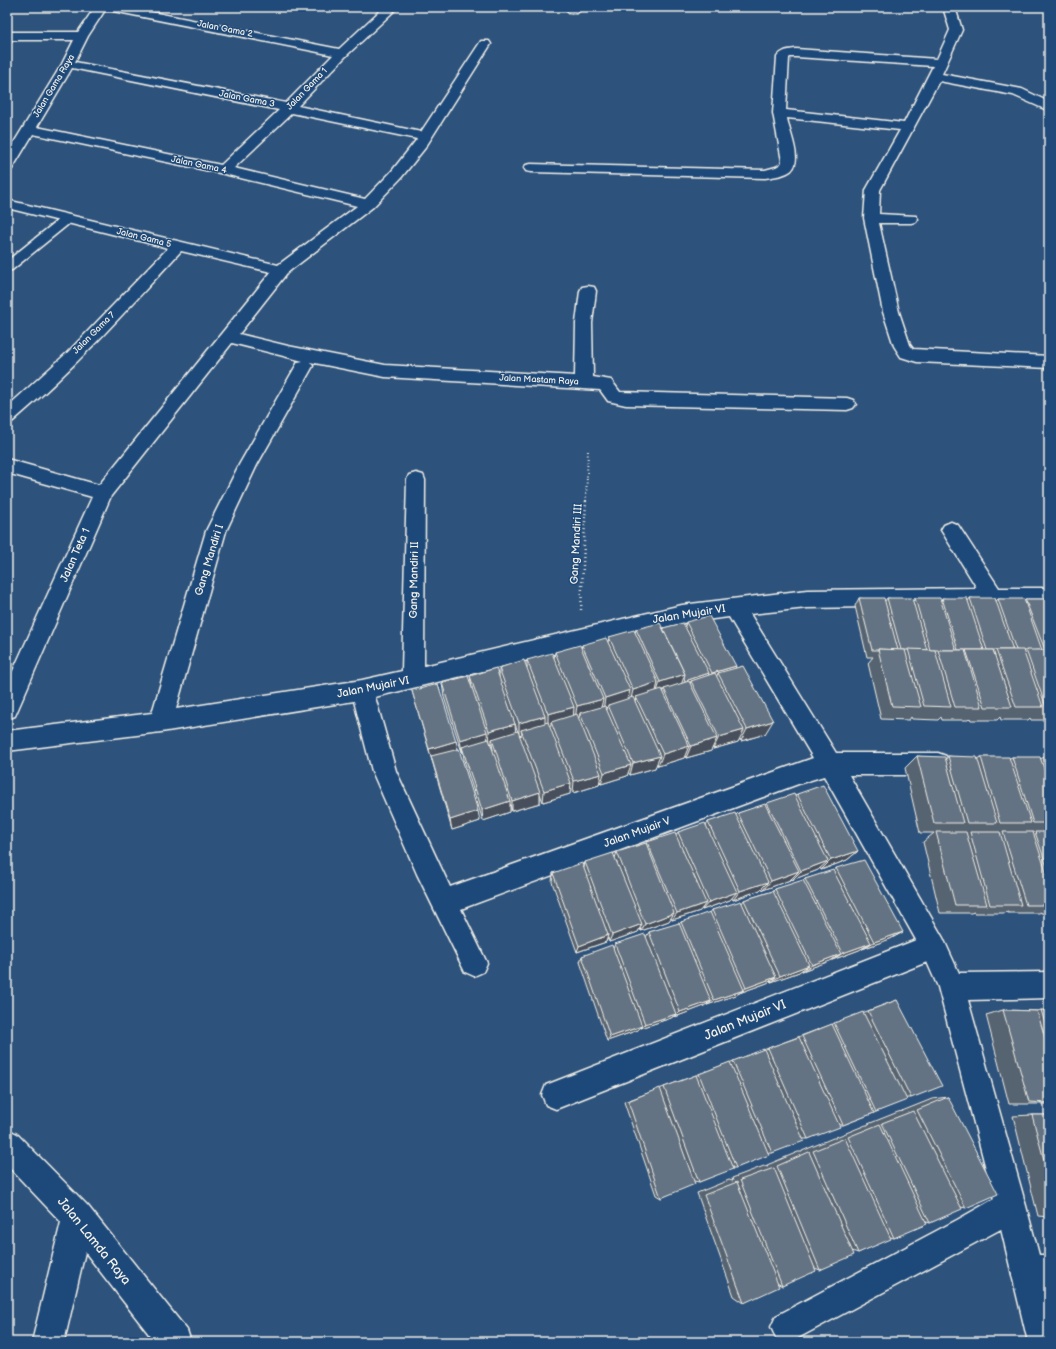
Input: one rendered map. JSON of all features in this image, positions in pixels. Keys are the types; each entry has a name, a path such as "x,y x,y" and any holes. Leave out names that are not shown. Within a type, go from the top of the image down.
{"street":[{"name":"Jalan Gama Raya","path":"7,166 68,64 82,36 101,7"},
{"name":"Jalan Gama 2","path":"108,7 125,8 342,53"},
{"name":"Jalan Gama 1","path":"224,170 289,108 342,53 390,9 390,7"},
{"path":"949,7 956,30 935,76 873,190 871,218 891,312 902,346 907,353 917,356 1049,362"},
{"path":"7,36 82,36"},
{"name":"Jalan Teta 1","path":"7,709 103,493 281,270 368,204 396,175 418,148 485,44"},
{"path":"531,168 765,174 778,171 785,168 789,163 780,113 780,80 783,57 787,54 835,55 940,63"},
{"name":"Jalan Gama 3","path":"68,64 425,137"},
{"path":"935,76 1017,92 1049,107"},
{"path":"780,113 908,127"},
{"name":"Jalan Gama 4","path":"7,137 26,133 224,170 368,204"},
{"name":"Jalan Gama 5","path":"7,204 281,270"},
{"path":"871,218 911,219"},
{"name":"Jalan Gama 7","path":"7,417 25,402 94,335 178,246"},
{"path":"584,382 584,323 588,291"},
{"name":"Jalan Mastam Raya","path":"228,336 288,352 385,371 604,384 614,396 626,399 847,404"},
{"name":"Gang Mandiri I","path":"161,722 216,531 248,464 304,366"},
{"path":"7,466 103,493"},
{"name":"Gang Mandiri II","path":"414,686 416,480"},
{"path":"951,530 994,597"},
{"name":"Jalan Mujair VI","path":"7,741 161,722 362,690 414,686 580,638 682,614 807,599 1049,596"},
{"path":"734,607 830,764 934,947 951,987 1012,1206 1038,1271 1044,1342"},
{"path":"414,686 680,621 682,614"},
{"path":"362,690 384,771 474,964"},
{"name":"Jalan Mujair V","path":"444,902 801,772 830,764 956,764"},
{"name":"Jalan Mujair VI","path":"556,1095 910,955 934,947"},
{"path":"951,987 1049,985"},
{"name":"Jalan Lamda Raya","path":"7,1144 77,1217 175,1342"},
{"path":"787,1327 1012,1206"},
{"path":"48,1342 77,1217"}],"lane":[{"path":"7,267 67,219"}],"path":[{"name":"Gang Mandiri III","path":"580,638 588,450"}],"building":[{"path":"859,598 884,598 898,650 872,650"},
{"path":"887,598 912,598 927,650 901,650"},
{"path":"915,598 940,598 956,650 930,650"},
{"path":"942,598 967,598 984,650 958,650"},
{"path":"970,598 995,598 1013,650 987,650"},
{"path":"998,599 1024,599 1042,650 1016,650"},
{"path":"1025,599 1049,599 1049,650 1045,650"},
{"path":"709,616 736,666 712,673 686,622"},
{"path":"660,623 685,674 660,682 636,629"},
{"path":"683,623 709,673 685,681 685,674 663,628"},
{"path":"634,630 658,682 633,690 609,637"},
{"path":"606,638 630,690 605,698 582,645"},
{"path":"580,645 603,699 577,706 555,652"},
{"path":"878,649 905,650 921,707 892,706"},
{"path":"908,649 935,650 951,707 924,706"},
{"path":"938,650 965,650 982,707 955,707"},
{"path":"966,650 993,650 1012,707 985,707"},
{"path":"996,650 1023,650 1043,707 1016,707"},
{"path":"1026,650 1049,650 1049,707 1046,707"},
{"path":"552,653 574,707 548,714 527,660"},
{"path":"524,660 545,716 519,723 499,668"},
{"path":"743,666 773,721 747,729 718,673"},
{"path":"496,668 515,724 489,731 470,676"},
{"path":"715,673 744,730 719,737 691,681"},
{"path":"468,676 487,732 460,740 442,683"},
{"path":"689,681 717,738 691,746 664,689"},
{"path":"438,684 456,741 429,749 412,691"},
{"path":"662,689 689,746 663,754 636,697"},
{"path":"633,697 660,756 633,763 608,705"},
{"path":"605,706 631,765 604,773 580,713"},
{"path":"577,714 601,774 574,781 551,722"},
{"path":"548,722 571,783 544,791 521,730"},
{"path":"518,731 540,792 512,801 492,739"},
{"path":"489,739 510,801 482,810 462,747"},
{"path":"459,749 478,811 450,820 431,756"},
{"path":"917,756 945,757 963,823 934,823"},
{"path":"948,756 977,757 997,823 967,823"},
{"path":"981,757 1009,757 1031,823 1000,823"},
{"path":"1012,757 1040,757 1049,783 1049,823 1033,823"},
{"path":"1044,757 1049,757 1049,772"},
{"path":"823,785 858,851 831,860 797,794"},
{"path":"794,794 828,861 801,871 767,803"},
{"path":"765,804 799,871 771,881 738,813"},
{"path":"735,813 768,882 740,891 708,822"},
{"path":"705,823 737,892 709,902 678,832"},
{"path":"936,832 966,832 987,905 955,905"},
{"path":"970,832 1000,832 1021,905 990,905"},
{"path":"1003,832 1033,832 1049,881 1049,905 1026,905"},
{"path":"1035,832 1049,832 1049,873"},
{"path":"675,833 706,903 677,913 647,842"},
{"path":"646,843 674,913 645,924 617,852"},
{"path":"613,853 642,924 612,935 585,862"},
{"path":"864,860 903,932 874,942 836,868"},
{"path":"582,863 608,935 579,946 553,873"},
{"path":"833,870 871,943 843,953 805,879"},
{"path":"803,880 841,954 812,965 775,889"},
{"path":"773,891 809,965 780,976 744,900"},
{"path":"741,901 776,977 746,988 712,910"},
{"path":"710,912 744,990 714,1000 681,922"},
{"path":"679,923 711,1001 680,1012 649,932"},
{"path":"645,934 676,1014 645,1024 615,944"},
{"path":"612,945 642,1026 610,1037 582,956"},
{"path":"897,1000 942,1086 911,1098 868,1011"},
{"path":"1003,1010 1037,1011 1049,1051 1049,1103 1029,1102"},
{"path":"1041,1010 1049,1011 1049,1037"},
{"path":"863,1012 907,1100 876,1112 834,1023"},
{"path":"832,1024 874,1113 843,1125 802,1036"},
{"path":"799,1037 840,1127 808,1139 768,1048"},
{"path":"764,1049 804,1141 772,1153 733,1061"},
{"path":"730,1062 769,1155 736,1168 699,1074"},
{"path":"696,1075 733,1169 699,1182 664,1087"},
{"path":"660,1088 695,1184 661,1198 628,1101"},
{"path":"948,1097 998,1194 966,1208 917,1110"},
{"path":"913,1111 962,1209 930,1223 882,1123"},
{"path":"1032,1115 1049,1115 1049,1179"},
{"path":"880,1124 927,1224 894,1238 848,1137"},
{"path":"845,1138 891,1239 858,1253 813,1151"},
{"path":"809,1152 854,1255 820,1270 777,1166"},
{"path":"774,1168 816,1271 782,1286 740,1180"},
{"path":"737,1182 779,1287 744,1303 704,1195"}]}
